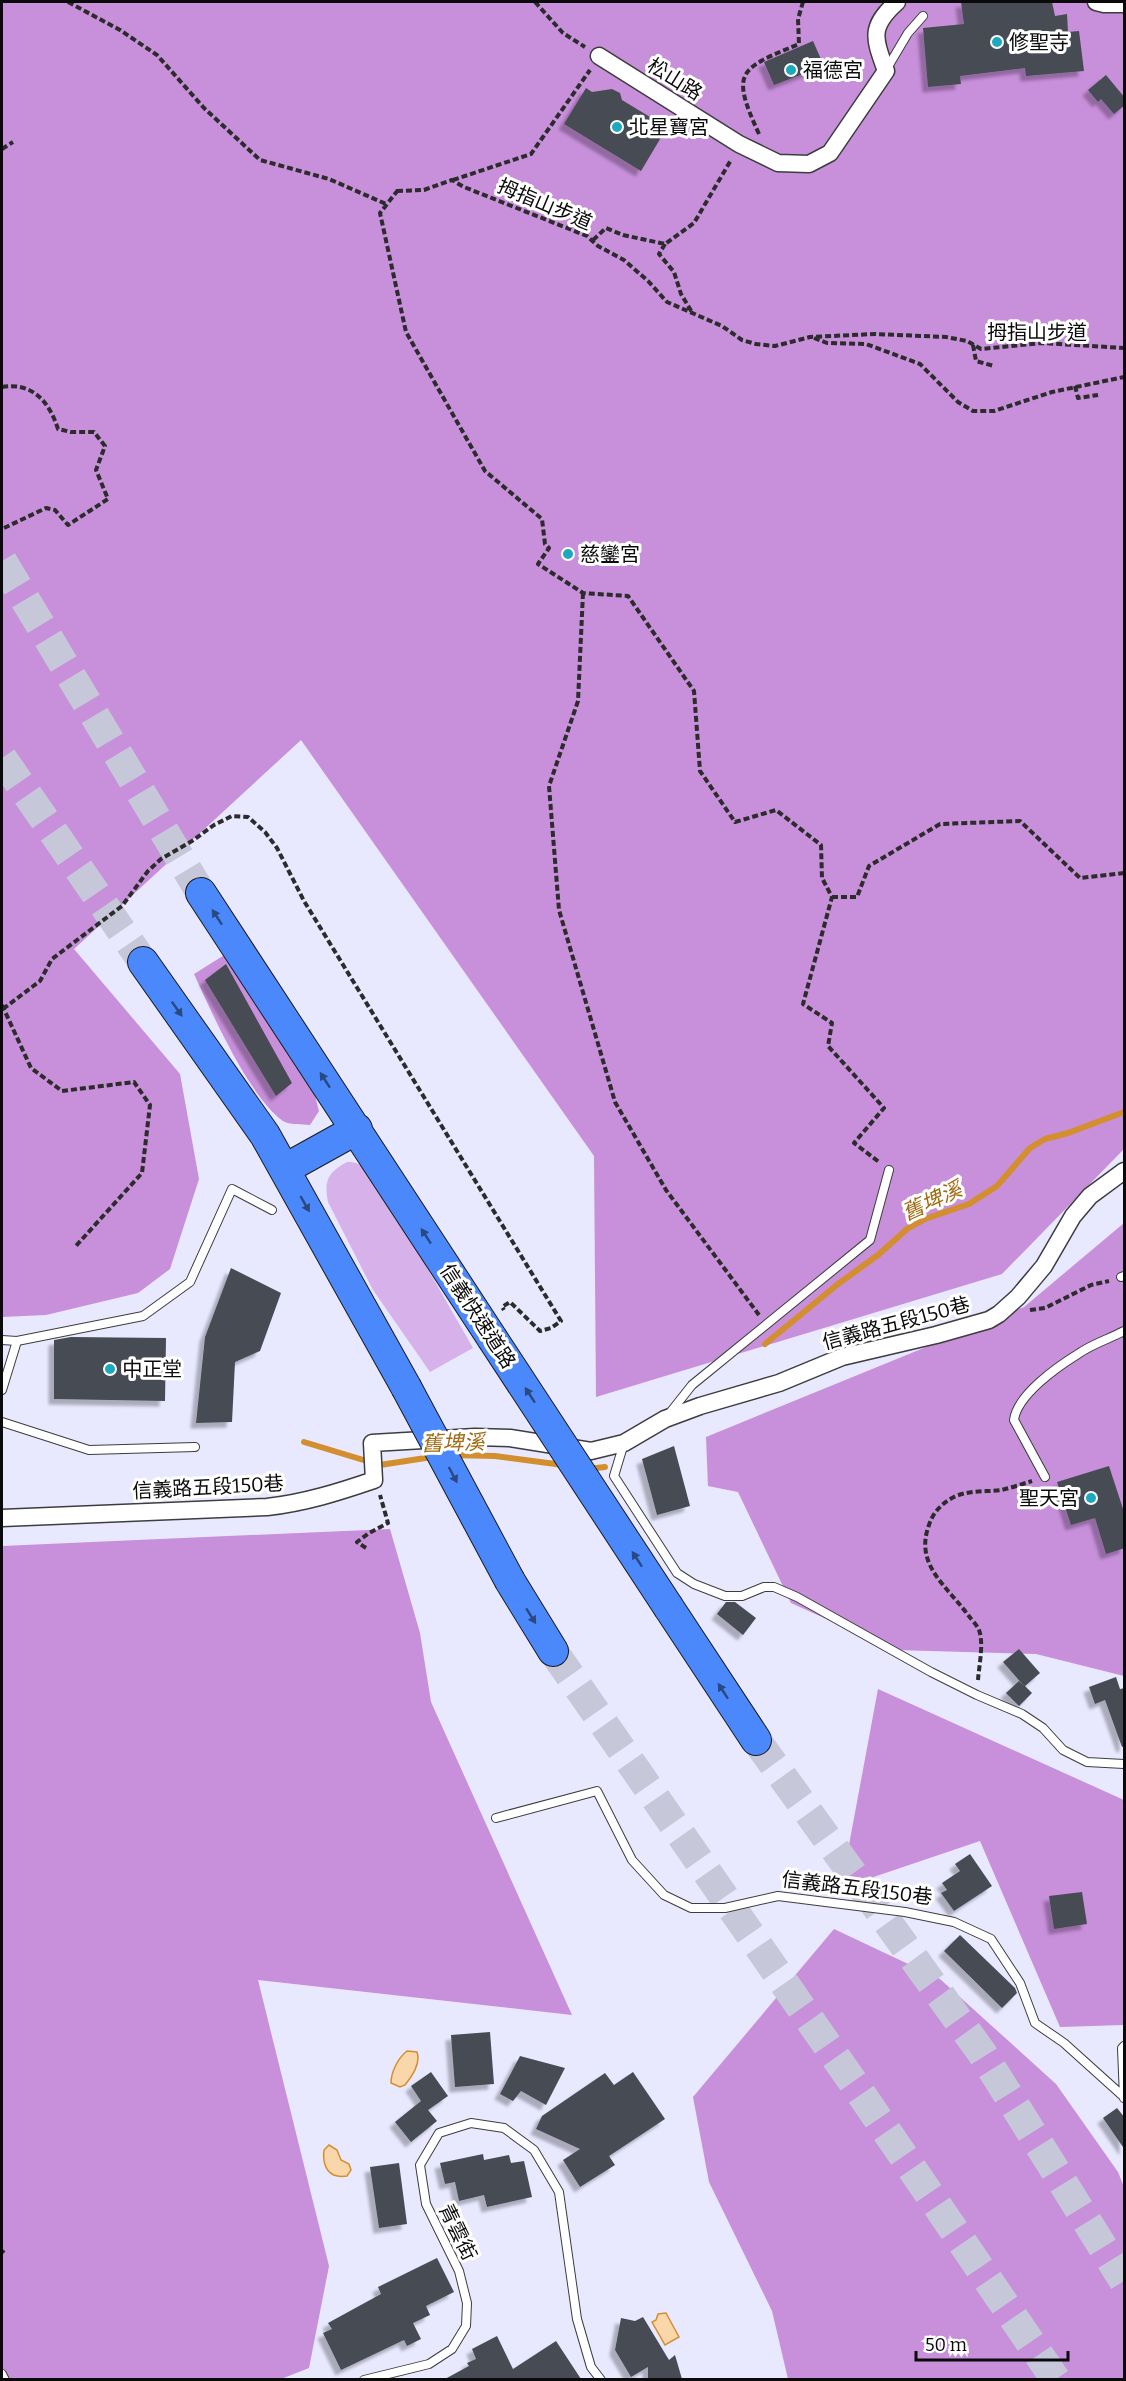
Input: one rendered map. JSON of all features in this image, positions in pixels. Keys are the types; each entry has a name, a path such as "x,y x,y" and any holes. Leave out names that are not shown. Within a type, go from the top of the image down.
{"highway":[{"name":"信義快速道路","path":"201,892 357,1129 500,1327 669,1608 756,1740"},
{"path":"143,962 265,1135 510,1581 553,1651"},
{"path":"285,1169 357,1129"}],"street":[{"path":"886,71 875,40 882,15 897,2"},
{"path":"1096,2 1125,4"},
{"name":"松山路","path":"599,56 739,144 778,163 809,164 830,153 886,71"},
{"name":"信義路五段150巷","path":"2,1518 267,1508 335,1494 374,1480 372,1443 499,1437 591,1451 624,1443 665,1419 700,1406 779,1383 842,1357 989,1320 1018,1297 1044,1266 1073,1216 1090,1196 1125,1171"}],"lane":[{"path":"886,71 908,33 923,16"},
{"path":"665,1419 692,1385 870,1240 889,1170"},
{"path":"2,1340 17,1341 143,1316 190,1282 232,1189 272,1210"},
{"path":"1045,1477 1014,1420 1015,1413 1030,1389 1078,1353 1125,1330"},
{"path":"2,1390 17,1341"},
{"path":"2,1422 89,1450 195,1447"},
{"path":"624,1443 614,1476 677,1573 694,1584 725,1596 741,1596 764,1587 774,1587 931,1672 1022,1714 1043,1728 1063,1750 1087,1762 1125,1764"},
{"name":"信義路五段150巷","path":"496,1818 597,1791 632,1860 664,1895 691,1908 725,1908 778,1896 905,1912 954,1922 991,1939 1020,1983 1035,2023 1064,2043 1124,2097"},
{"name":"信義路五段150巷","path":"1124,2097 1122,2048 1125,2046"},
{"name":"青雲街","path":"364,2379 429,2364 452,2349 466,2326 467,2302 459,2271 426,2204 420,2165 439,2133 471,2123 504,2128 534,2150 559,2192 577,2319 591,2367 601,2379"},
{"path":"2,2374 5,2379"}],"path":[{"path":"68,2 120,30 158,55 204,108 260,160 329,179 386,205 398,190"},
{"path":"398,190 424,190 531,154 599,56 563,33 535,2"},
{"path":"769,158 746,105 744,77 749,68 759,60 799,44 798,19 803,2"},
{"path":"2,149 13,142"},
{"path":"693,314 681,294 674,272 659,254 665,244 694,223 739,144"},
{"name":"拇指山步道","path":"452,180 593,240 598,246 624,260 667,302 722,326 742,340 756,344 775,346 810,337 914,334 946,337 973,344 981,349 1042,343 1125,348"},
{"path":"398,190 380,213 406,332 485,471 542,519 545,544 549,548 538,564 583,593 628,596 694,691 700,771 735,822 776,810 821,845 822,878 832,897 803,1004 832,1023 828,1046 884,1108 854,1143 889,1170"},
{"path":"593,240 606,228 622,235 665,244"},
{"path":"810,337 827,342 866,344 920,364 958,402 973,411 994,411 1075,386 1125,377"},
{"path":"973,344 976,361 994,366"},
{"path":"2,387 14,385 30,389 44,400 53,414 58,429 71,432 94,432 105,446 96,470 108,499 68,525 55,510 46,508 2,530"},
{"path":"1075,386 1078,398 1098,395"},
{"path":"583,593 578,701 549,786 559,910 615,1102 666,1190 767,1325"},
{"path":"832,897 857,897 869,866 940,824 1020,821 1080,878 1125,873"},
{"path":"2,1005 31,1068 62,1091 134,1082 150,1105 142,1173 75,1247"},
{"path":"999,1314 1045,1308 1091,1285 1123,1277"},
{"path":"500,1327 502,1307 510,1302 540,1331 551,1328 561,1321"},
{"path":"978,1680 979,1630 934,1575 925,1555 927,1530 932,1516 942,1504 955,1496 972,1491 1002,1490 1045,1477"},
{"path":"366,1548 357,1542 388,1523 374,1480"}],"shaded area":[{"path":"2,2 1124,2 1124,1149 1002,1274 596,1397 594,1156 301,740 74,949 180,1074 199,1179 170,1269 138,1293 46,1315 2,1317"},
{"path":"226,954 313,1088 319,1111 310,1125 283,1121 270,1109 245,1074 221,1031 194,974"},
{"path":"347,1162 361,1165 378,1182 473,1348 430,1372 373,1290 328,1202 326,1188 328,1178"},
{"path":"1124,1223 1124,1676 1036,1654 895,1650 791,1603 738,1492 708,1486 706,1437 1024,1307"},
{"path":"390,1529 420,1633 431,1702 572,2015 258,1980 329,2266 309,2368 281,2379 2,2379 2,1546"},
{"path":"878,1689 1124,1800 1124,2025 1060,2027 980,1841 841,1888"},
{"path":"834,1929 940,1979 1056,2084 1118,2172 1124,2187 1124,2379 788,2379 772,2311 709,2182 693,2097"},
{"path":"407,2051 417,2052 418,2061 410,2078 405,2085 400,2087 391,2083 391,2079 398,2061"},
{"path":"329,2145 337,2150 341,2160 349,2164 351,2170 347,2176 336,2176 328,2171 324,2162 324,2150"},
{"path":"666,2313 679,2337 665,2345 652,2322 656,2320 658,2314"}],"building":[{"name":"修聖寺","path":"961,2 1052,2 1055,16 1067,14 1068,32 1079,31 1084,71 1026,76 1025,68 960,76 961,84 928,87 923,28 964,24"},
{"name":"福德宮","path":"813,41 824,66 774,85 764,62"},
{"path":"1106,75 1125,98 1125,105 1114,114 1101,99 1098,102 1088,90"},
{"name":"北星寶宮","path":"586,88 592,92 612,89 620,93 622,100 650,117 657,117 665,121 666,129 641,171 564,124"},
{"path":"226,964 292,1083 276,1096 205,980"},
{"path":"231,1268 281,1293 260,1351 235,1362 232,1422 196,1423 205,1337"},
{"name":"中正堂","path":"71,1337 166,1338 165,1401 54,1399 54,1340"},
{"path":"674,1446 690,1506 657,1515 642,1459"},
{"name":"聖天宮","path":"1109,1466 1125,1515 1125,1548 1106,1554 1095,1518 1071,1525 1057,1482"},
{"path":"726,1602 735,1602 756,1618 743,1635 717,1614"},
{"path":"1019,1649 1040,1673 1025,1686 1032,1693 1019,1706 1006,1693 1019,1681 1024,1686 1003,1662"},
{"path":"1116,1677 1120,1689 1125,1688 1125,1746 1122,1747 1105,1700 1095,1704 1089,1687"},
{"path":"970,1854 992,1886 954,1911 941,1893 947,1890 942,1883 960,1871 955,1864"},
{"path":"1082,1892 1087,1924 1054,1929 1049,1896"},
{"path":"960,1935 1015,1988 1017,1993 1002,2008 944,1951"},
{"path":"490,2032 494,2084 455,2087 451,2035"},
{"path":"520,2056 565,2068 546,2105 521,2091 513,2101 500,2094"},
{"path":"431,2072 448,2096 428,2110 437,2121 411,2142 395,2122 421,2101 411,2086"},
{"path":"633,2072 665,2119 609,2156 615,2165 580,2187 563,2160 580,2149 536,2129 542,2116 605,2073 614,2085"},
{"path":"1117,2108 1125,2118 1125,2150 1103,2118"},
{"path":"483,2154 484,2160 509,2155 511,2163 524,2161 532,2197 487,2207 484,2195 459,2201 455,2182 445,2184 440,2163"},
{"path":"399,2163 407,2224 379,2228 370,2167"},
{"path":"437,2258 454,2292 426,2306 430,2315 413,2323 421,2339 407,2346 404,2340 341,2370 323,2333 332,2329 328,2323 381,2294 378,2287"},
{"path":"643,2317 669,2360 675,2355 682,2379 648,2379 648,2367 631,2377 615,2350 621,2318 635,2321"},
{"path":"497,2336 513,2369 556,2341 581,2379 445,2379 469,2366 467,2363 476,2359 472,2349"}],"waterway":[{"name":"舊埤溪","path":"765,1344 838,1284 878,1255 907,1229 925,1219 969,1204 997,1186 1030,1148 1045,1139 1124,1112"},
{"name":"舊埤溪","path":"304,1442 380,1465 432,1457"},
{"name":"舊埤溪","path":"451,1455 495,1456 563,1465"},
{"name":"舊埤溪","path":"588,1469 605,1467"}],"tunnel":[{"path":"2,561 201,893"},
{"path":"2,758 143,962"},
{"path":"553,1651 855,2085 1056,2380"},
{"path":"756,1740 982,2053 1124,2281"}],"place":[{"name":"修聖寺","path":"997,42"},
{"name":"福德宮","path":"791,70"},
{"name":"北星寶宮","path":"617,127"},
{"name":"慈鑾宮","path":"568,554"},
{"name":"中正堂","path":"110,1369"},
{"name":"聖天宮","path":"1091,1498"}]}
